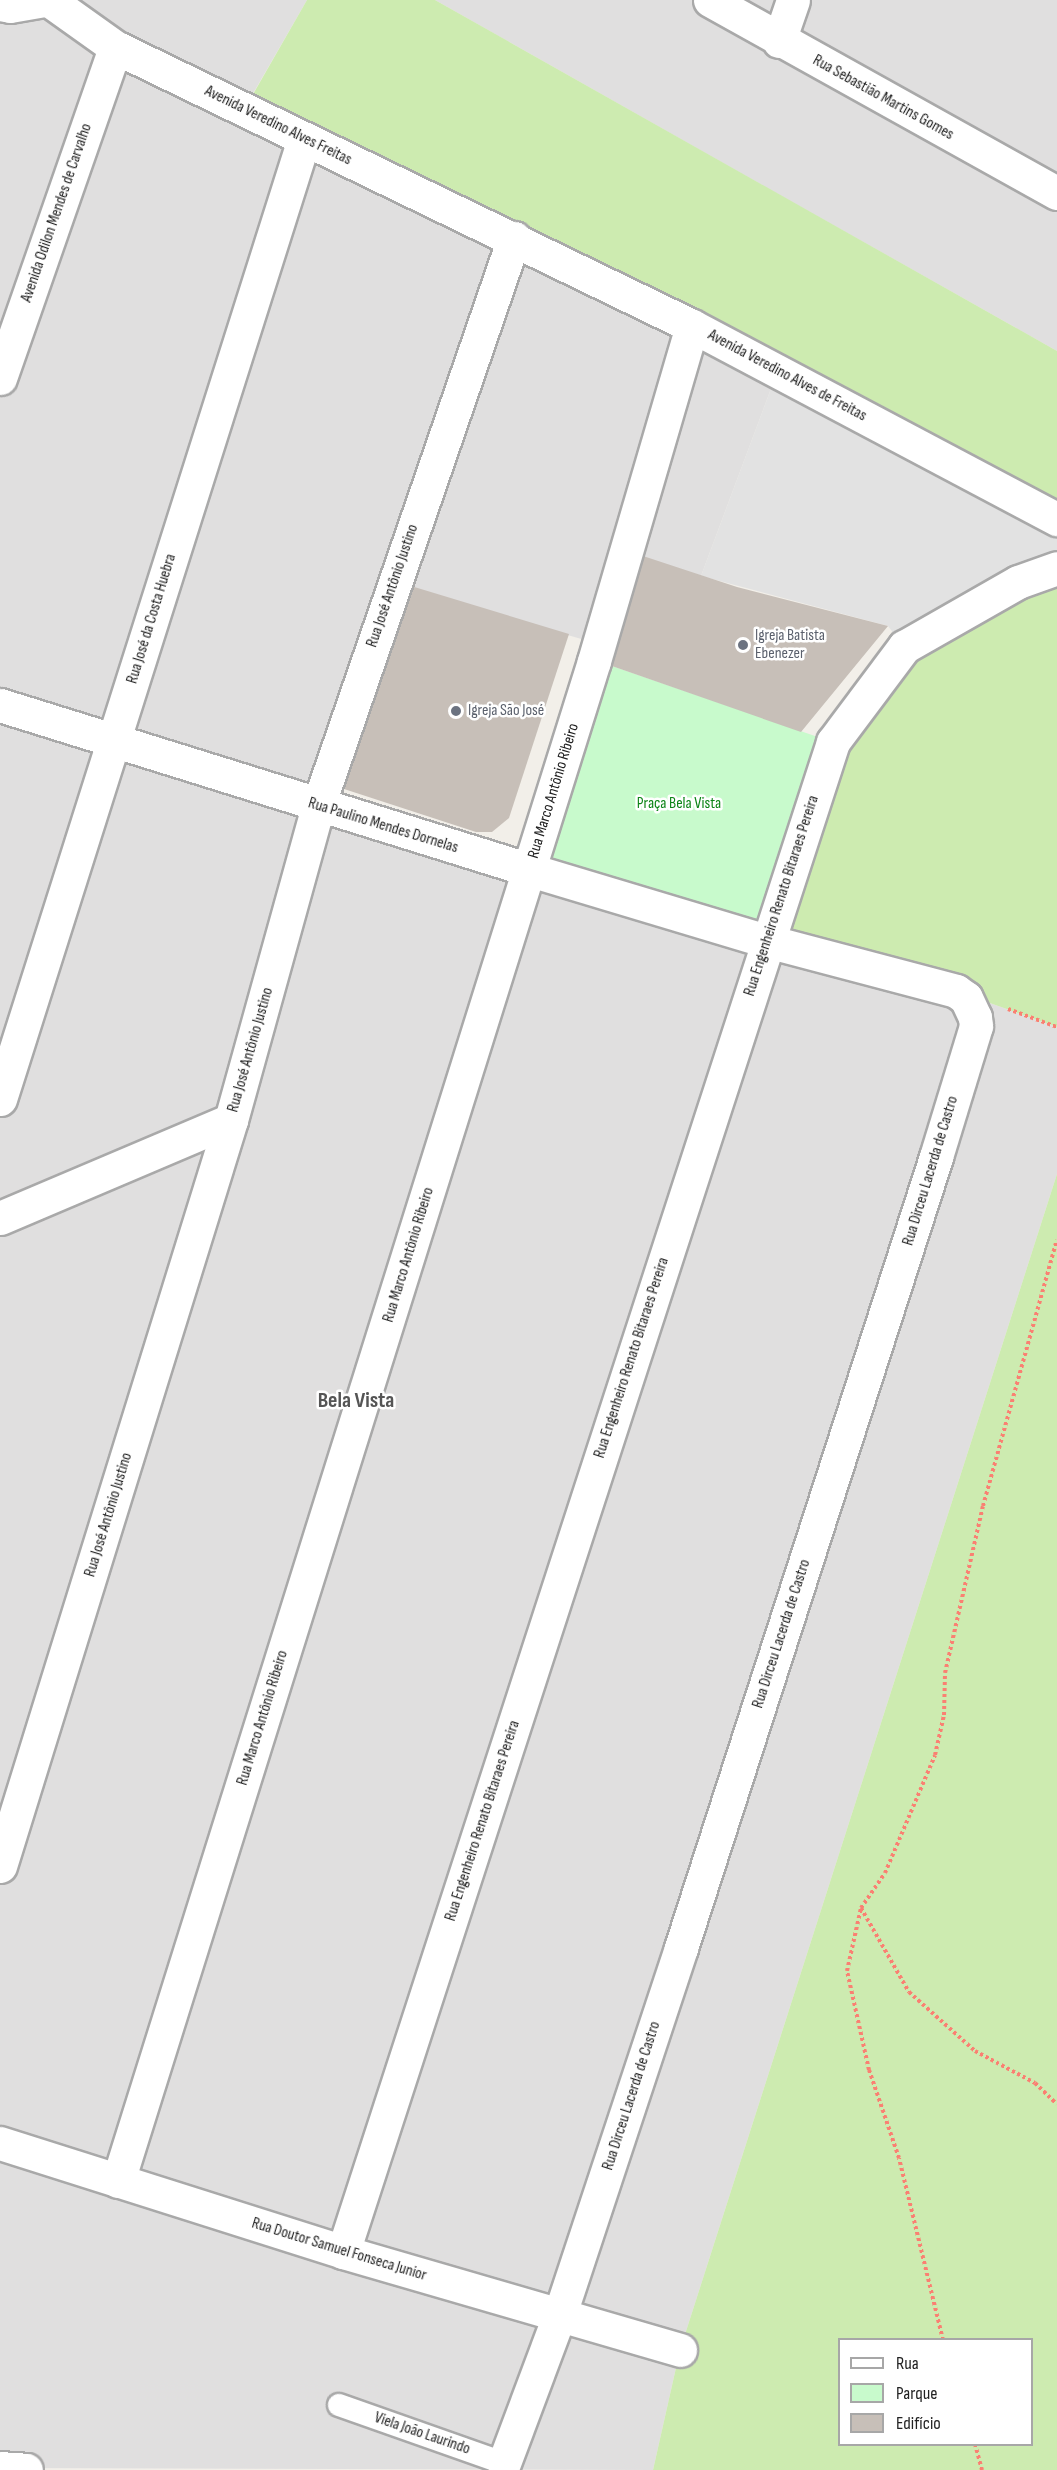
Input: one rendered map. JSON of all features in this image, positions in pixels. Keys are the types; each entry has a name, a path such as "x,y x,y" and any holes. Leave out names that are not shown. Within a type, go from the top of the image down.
{"street":[{"path":"0,3 9,6 44,0"},
{"name":"Avenida Veredino Alves Freitas","path":"49,0 116,47 514,238"},
{"name":"Rua Sebastião Martins Gomes","path":"710,0 779,41 1057,193"},
{"path":"779,41 793,0"},
{"name":"Avenida Odilon Mendes de Carvalho","path":"0,378 116,47"},
{"name":"Rua José da Costa Huebra","path":"0,1100 304,139"},
{"name":"Avenida Veredino Alves de Freitas","path":"514,238 692,326 1057,519"},
{"name":"Rua José Antônio Justino","path":"0,1866 231,1120 318,806 514,238"},
{"name":"Rua Marco Antônio Ribeiro","path":"118,2181 530,870 692,326"},
{"name":"Rua Engenheiro Renato Bitaraes Pereira","path":"343,2252 833,742 904,648 1018,582 1057,568"},
{"name":"Rua Paulino Mendes Dornelas","path":"0,705 318,806 767,941"},
{"name":"Rua Dirceu Lacerda de Castro","path":"504,2463 559,2316 976,1026 971,1007 956,991 767,941"},
{"path":"0,1218 231,1120"},
{"name":"Rua Doutor Samuel Fonseca Junior","path":"0,2143 343,2252 680,2350"},
{"path":"0,2468 26,2470"}],"lane":[{"name":"Viela João Laurindo","path":"339,2405 504,2463"}],"path":[{"path":"943,2338 898,2158 869,2070 847,1971 861,1908 885,1873 935,1755 944,1715 945,1673 983,1506 1057,1240"},
{"path":"861,1908 909,1992 975,2052 1035,2083 1057,2104"},
{"path":"975,2446 982,2470"}],"shaded area":[{"path":"0,0 307,0 244,109 778,370 701,576 599,644 477,609 318,806 956,991 1057,1027 1057,1174 680,2350 653,2470 0,2468"},
{"path":"435,0 1057,0 1057,351 739,172"},
{"path":"778,370 1057,519 1057,568 904,647 888,626 701,576"}],"green space":[{"path":"307,0 435,0 1057,351 1057,519 244,110"},
{"path":"1057,568 1057,1027 956,991 767,941 833,742 904,647"},
{"name":"Praça Bela Vista","path":"609,665 833,742 761,950 537,873"},
{"path":"1057,1174 1057,2470 653,2470 680,2350"}],"building":[{"name":"Igreja Batista Ebenezer","path":"640,555 737,587 888,626 801,732 609,665"},
{"name":"Igreja São José","path":"411,586 569,634 509,818 492,832 476,832 341,788"}],"place":[{"name":"Igreja Batista Ebenezer","path":"743,645"},
{"name":"Igreja São José","path":"456,711"}],"district":[{"name":"Bela Vista","path":"356,1401"}]}
